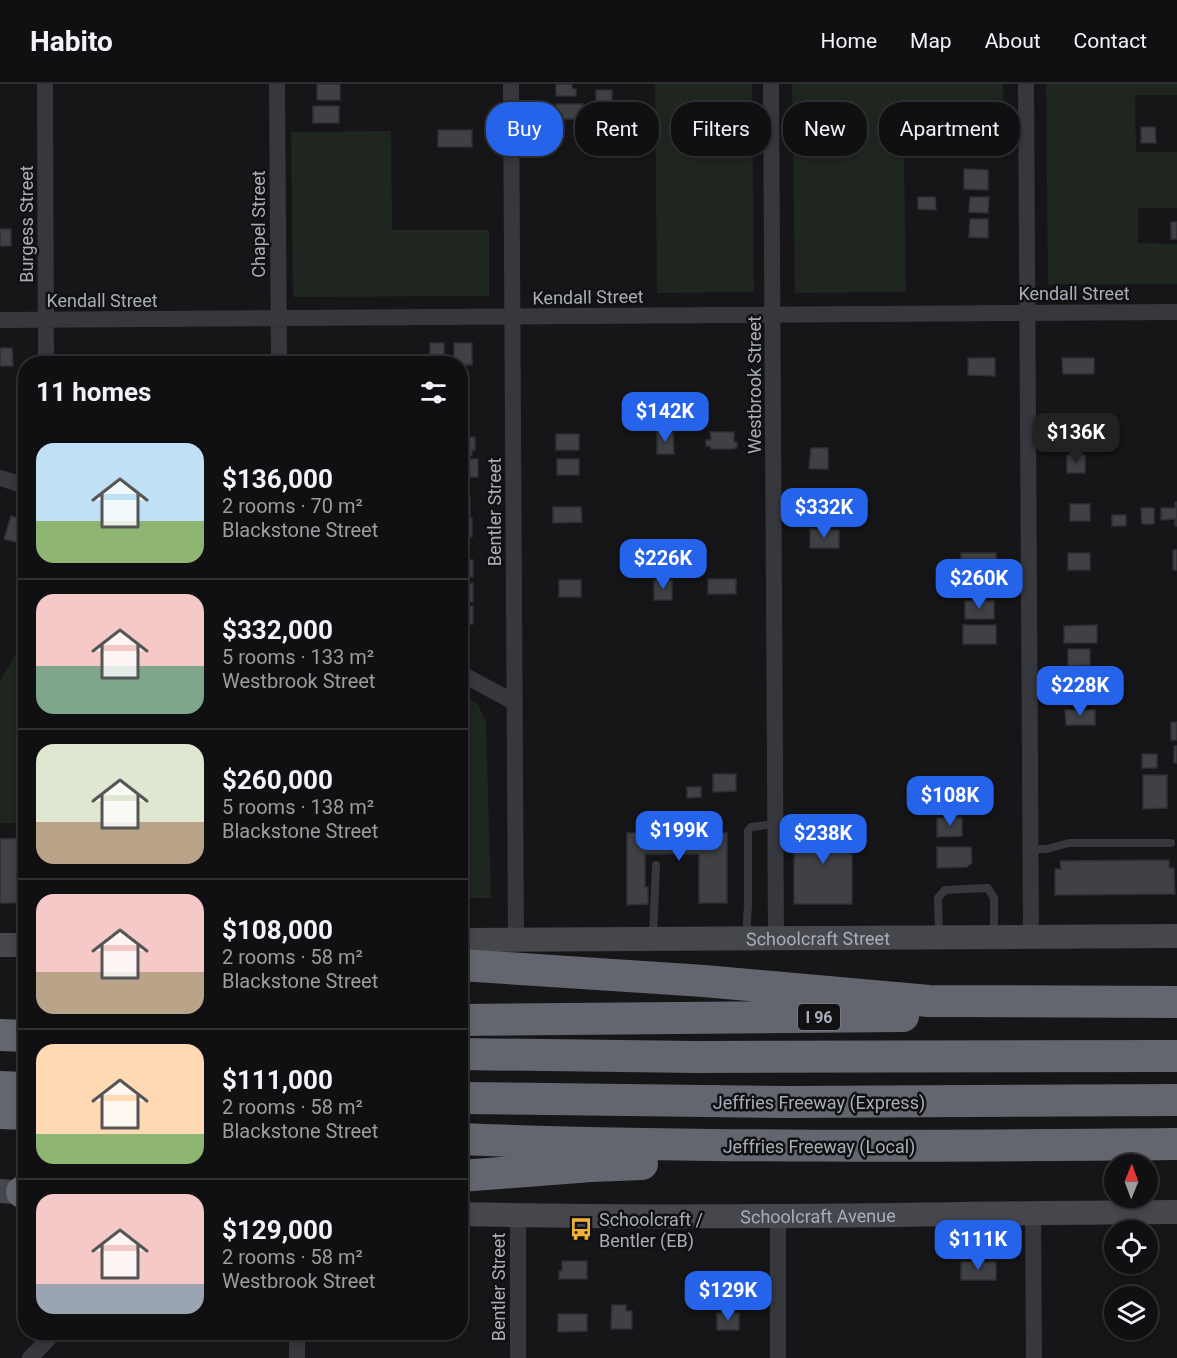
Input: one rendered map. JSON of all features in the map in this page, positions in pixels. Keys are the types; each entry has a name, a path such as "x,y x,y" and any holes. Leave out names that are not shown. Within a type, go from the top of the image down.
{"highway":[{"path":"468,966 704,981 929,1001 1177,1002"},
{"name":"I 96","path":"468,1020 1177,1014"},
{"path":"0,1018 18,1018"},
{"path":"0,1035 18,1036"},
{"name":"I 96","path":"468,1054 697,1057 1177,1056"},
{"path":"0,1087 18,1088"},
{"name":"Jeffries Freeway (Express)","path":"468,1098 788,1102 1177,1100"},
{"path":"0,1113 18,1114"},
{"name":"Jeffries Freeway (Local)","path":"468,1139 779,1146 1177,1144"},
{"path":"468,1175 591,1166 845,1156 955,1146"}],"main road":[{"name":"Schoolcraft Street","path":"468,940 1177,936"},
{"path":"0,945 18,945"},
{"name":"Schoolcraft Avenue","path":"468,1214 1177,1212"}],"street":[{"name":"Burgess Street","path":"45,84 46,356"},
{"name":"Chapel Street","path":"277,84 279,356"},
{"name":"Bentler Street","path":"511,84 516,940"},
{"name":"Westbrook Street","path":"771,84 776,938"},
{"path":"1026,84 1031,937"},
{"name":"Kendall Street","path":"0,320 1177,312"},
{"path":"0,478 18,484"},
{"path":"468,677 514,702"},
{"path":"1033,1213 1034,1358"},
{"name":"Bentler Street","path":"518,1215 518,1358"},
{"path":"778,1215 778,1358"},
{"path":"30,1358 47,1340"},
{"path":"297,1340 297,1358"}],"lane":[{"path":"746,938 748,831 751,827 775,824"},
{"path":"1030,849 1047,849 1069,843 1171,843"},
{"path":"653,939 656,866"},
{"path":"939,937 938,898 945,890 988,888 994,898 994,937"}],"shaded area":[{"path":"655,84 752,84 752,102 671,102 671,156 753,156 754,292 657,293 656,156 659,156 659,102 655,102"},
{"path":"792,84 1003,84 1003,102 879,102 879,156 1004,156 1004,158 904,158 906,292 795,293 793,156 867,156 867,102 792,102"},
{"path":"1046,84 1177,84 1177,95 1135,95 1136,152 1177,152 1177,208 1138,208 1138,243 1177,244 1177,284 1048,285"},
{"path":"391,131 392,230 489,230 489,296 293,297 291,132"},
{"path":"18,651 18,823 0,823 0,681"},
{"path":"468,699 478,704 486,722 491,898 468,898"}],"building":[{"path":"317,84 340,84 340,100 317,100"},
{"path":"556,84 572,84 572,89 576,89 576,96 556,96"},
{"path":"596,90 612,90 612,101 596,101"},
{"path":"563,104 575,104 575,119 563,119"},
{"path":"313,106 339,106 339,123 313,123"},
{"path":"1141,127 1155,127 1156,143 1141,143"},
{"path":"438,130 472,130 472,147 438,147"},
{"path":"964,169 988,170 988,190 964,189"},
{"path":"918,197 935,197 936,210 918,209"},
{"path":"970,197 989,197 988,213 969,212"},
{"path":"970,219 988,219 988,238 969,237"},
{"path":"1171,222 1177,222 1177,239 1171,239"},
{"path":"0,229 11,229 11,246 0,246"},
{"path":"430,343 444,343 444,356 430,356"},
{"path":"454,343 472,343 472,365 468,365 468,356 454,356"},
{"path":"0,348 12,348 13,366 0,366"},
{"path":"968,358 995,358 995,376 968,375"},
{"path":"1062,358 1094,358 1094,374 1063,374"},
{"path":"657,432 673,432 674,454 657,454"},
{"path":"710,432 734,432 734,442 737,442 737,448 711,449 710,446 706,446 706,440 711,440"},
{"path":"556,434 579,434 579,450 556,450"},
{"path":"468,437 475,437 475,450 472,450 472,456 468,456"},
{"path":"811,448 828,448 828,469 809,468"},
{"path":"1067,455 1085,455 1085,473 1067,473"},
{"path":"468,459 478,459 478,477 468,477"},
{"path":"557,459 579,459 579,475 557,475"},
{"path":"468,498 470,498 472,537 468,537"},
{"path":"1175,502 1177,502 1177,526 1175,526 1175,519 1161,520 1161,508 1175,508"},
{"path":"1070,504 1090,504 1090,521 1070,521"},
{"path":"553,507 581,507 582,522 553,523"},
{"path":"1141,508 1154,508 1154,524 1142,524"},
{"path":"1112,515 1126,515 1126,526 1112,526"},
{"path":"11,516 18,518 18,543 4,539"},
{"path":"810,529 839,530 839,548 810,548"},
{"path":"1173,550 1177,550 1177,570 1173,570"},
{"path":"961,553 996,553 996,571 961,571"},
{"path":"1068,553 1090,553 1090,570 1068,570"},
{"path":"468,560 473,560 473,577 468,577"},
{"path":"708,579 736,579 736,594 708,594"},
{"path":"559,580 581,580 581,597 559,597"},
{"path":"654,580 672,580 672,600 654,600"},
{"path":"468,583 473,583 473,602 468,602"},
{"path":"965,601 994,601 994,619 965,619"},
{"path":"468,606 473,606 473,624 468,624"},
{"path":"963,625 996,625 996,644 963,644"},
{"path":"1097,625 1097,643 1064,643 1064,626"},
{"path":"1068,649 1090,649 1090,665 1068,666"},
{"path":"1064,674 1097,674 1097,691 1065,692"},
{"path":"1065,710 1095,710 1095,725 1066,725"},
{"path":"1171,722 1177,722 1177,740 1171,740"},
{"path":"1174,746 1177,746 1177,763 1174,763"},
{"path":"1142,754 1157,754 1157,768 1142,768"},
{"path":"713,774 736,774 736,791 713,792"},
{"path":"1143,775 1167,775 1167,808 1143,809"},
{"path":"687,787 701,787 701,797 687,798"},
{"path":"962,817 962,836 937,837 937,818"},
{"path":"794,826 852,826 852,904 794,904"},
{"path":"627,833 727,833 727,903 699,903 699,854 645,854 645,887 648,887 648,904 627,905"},
{"path":"18,838 18,903 0,903 0,839"},
{"path":"937,847 971,847 972,863 967,867 937,868"},
{"path":"1169,860 1169,868 1174,868 1175,894 1055,895 1055,869 1061,869 1060,861"},
{"path":"562,1261 587,1261 587,1279 559,1279"},
{"path":"961,1262 996,1262 996,1280 961,1280"},
{"path":"612,1305 626,1305 626,1311 632,1311 632,1329 611,1329"},
{"path":"717,1313 739,1313 739,1330 717,1330"},
{"path":"558,1314 587,1314 587,1331 558,1332"}],"place":[{"name":"Schoolcraft / Bentler (EB)","path":"581,1229"}]}
